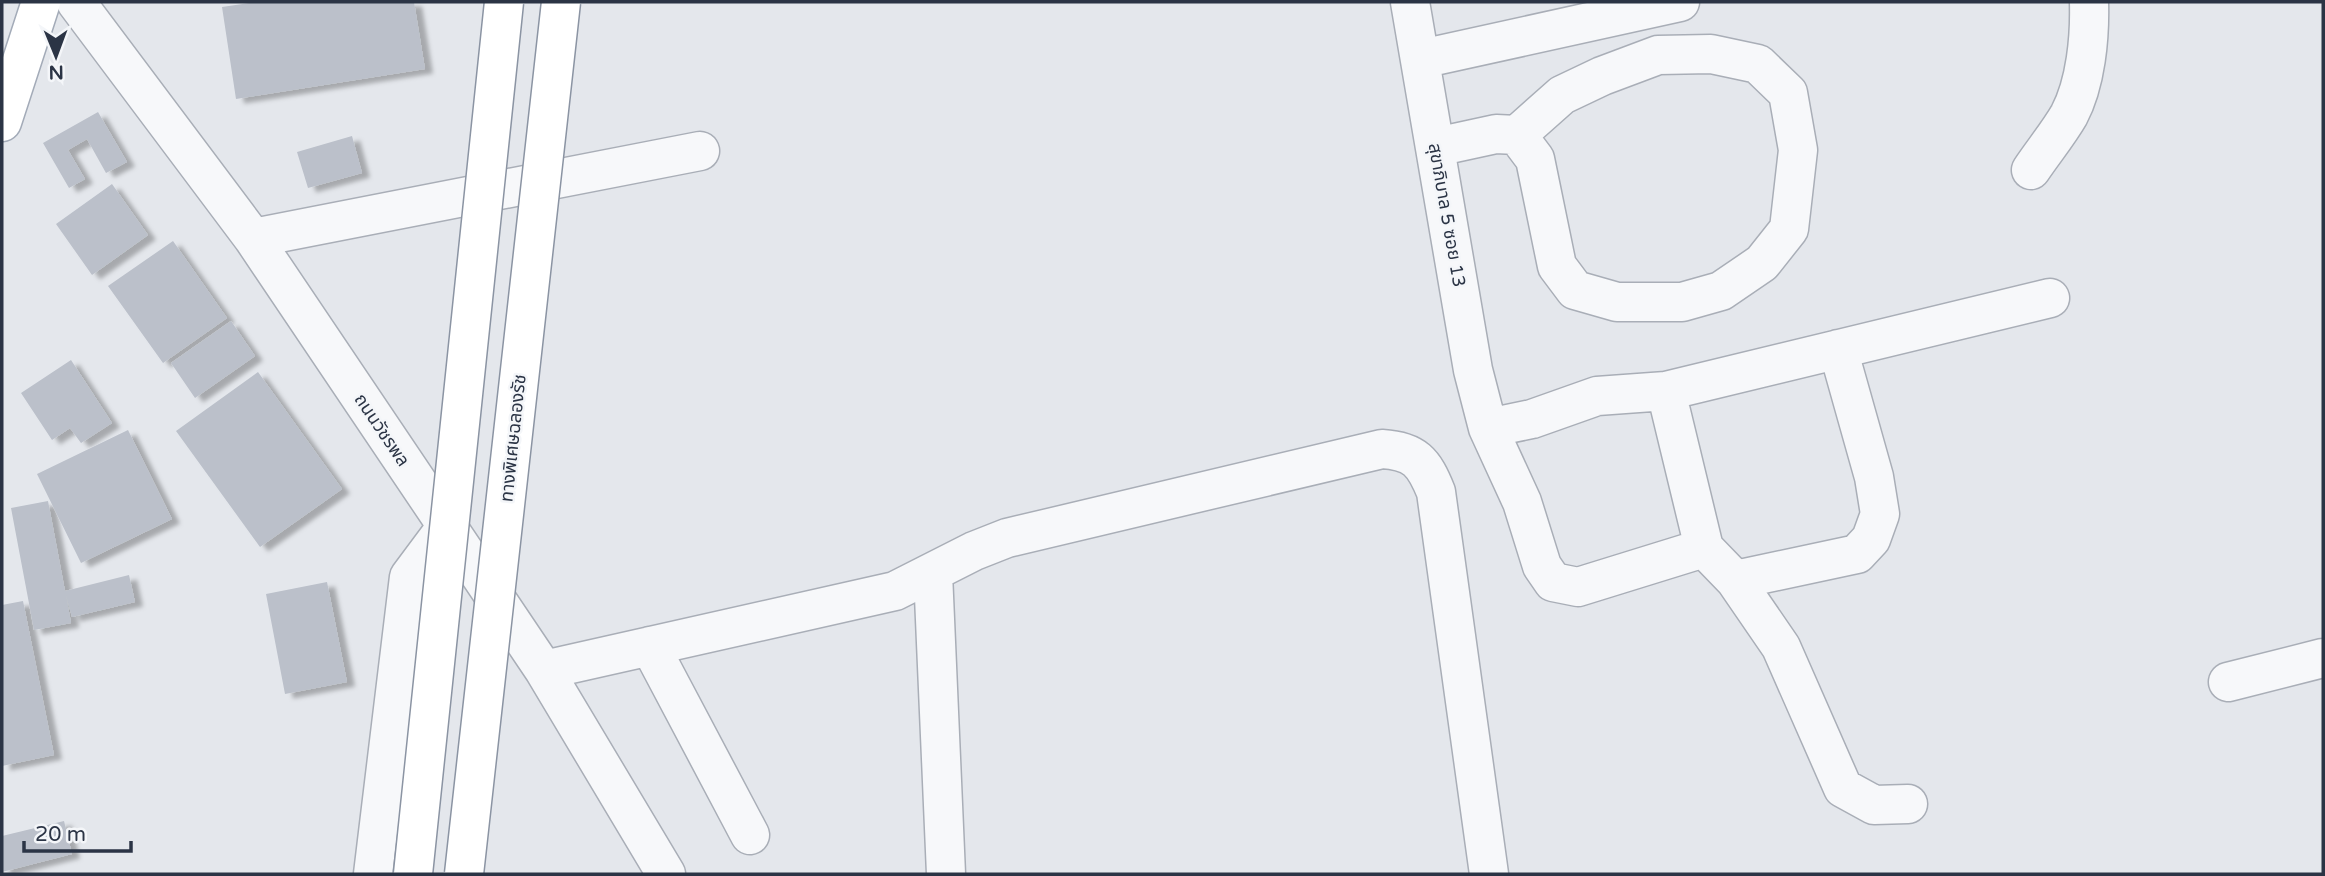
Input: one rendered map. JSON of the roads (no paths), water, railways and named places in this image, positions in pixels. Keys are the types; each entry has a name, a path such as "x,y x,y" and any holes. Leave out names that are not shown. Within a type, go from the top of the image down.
{"main road":[{"path":"2,122 41,2"},
{"path":"413,874 504,2"},
{"name":"ทางพิเศษฉลองรัช","path":"464,874 561,2"}],"street":[{"name":"ถนนวัชรพล","path":"76,2 253,238 544,670 666,874"},
{"name":"สุขาภิบาล 5 ซอย 13","path":"1410,2 1473,370 1488,428 1522,502 1542,566 1553,582 1578,587 1704,548"},
{"path":"1421,60 1680,2"},
{"path":"2031,170 2070,114 2084,70 2090,25 2089,2"},
{"path":"1436,147 1496,134 1517,135 1562,95 1602,76 1658,55 1711,54 1758,64 1788,93 1798,150 1789,229 1762,264 1721,291 1682,302 1617,302 1575,290 1557,266 1535,159 1517,135"},
{"path":"253,238 700,151"},
{"path":"1488,428 1532,419 1597,396 1666,391 2050,298"},
{"path":"1735,580 1857,554 1871,539 1880,514 1874,477 1838,349"},
{"path":"1666,391 1704,548 1735,580 1781,647 1843,789 1874,805 1908,804"},
{"path":"544,670 895,591 974,551 1007,538 1382,449 1398,450 1415,456 1429,475 1436,492 1489,874"},
{"path":"373,874 409,577 447,526"},
{"path":"933,573 946,874"},
{"path":"650,646 750,835"},
{"path":"2228,682 2323,658"}]}
